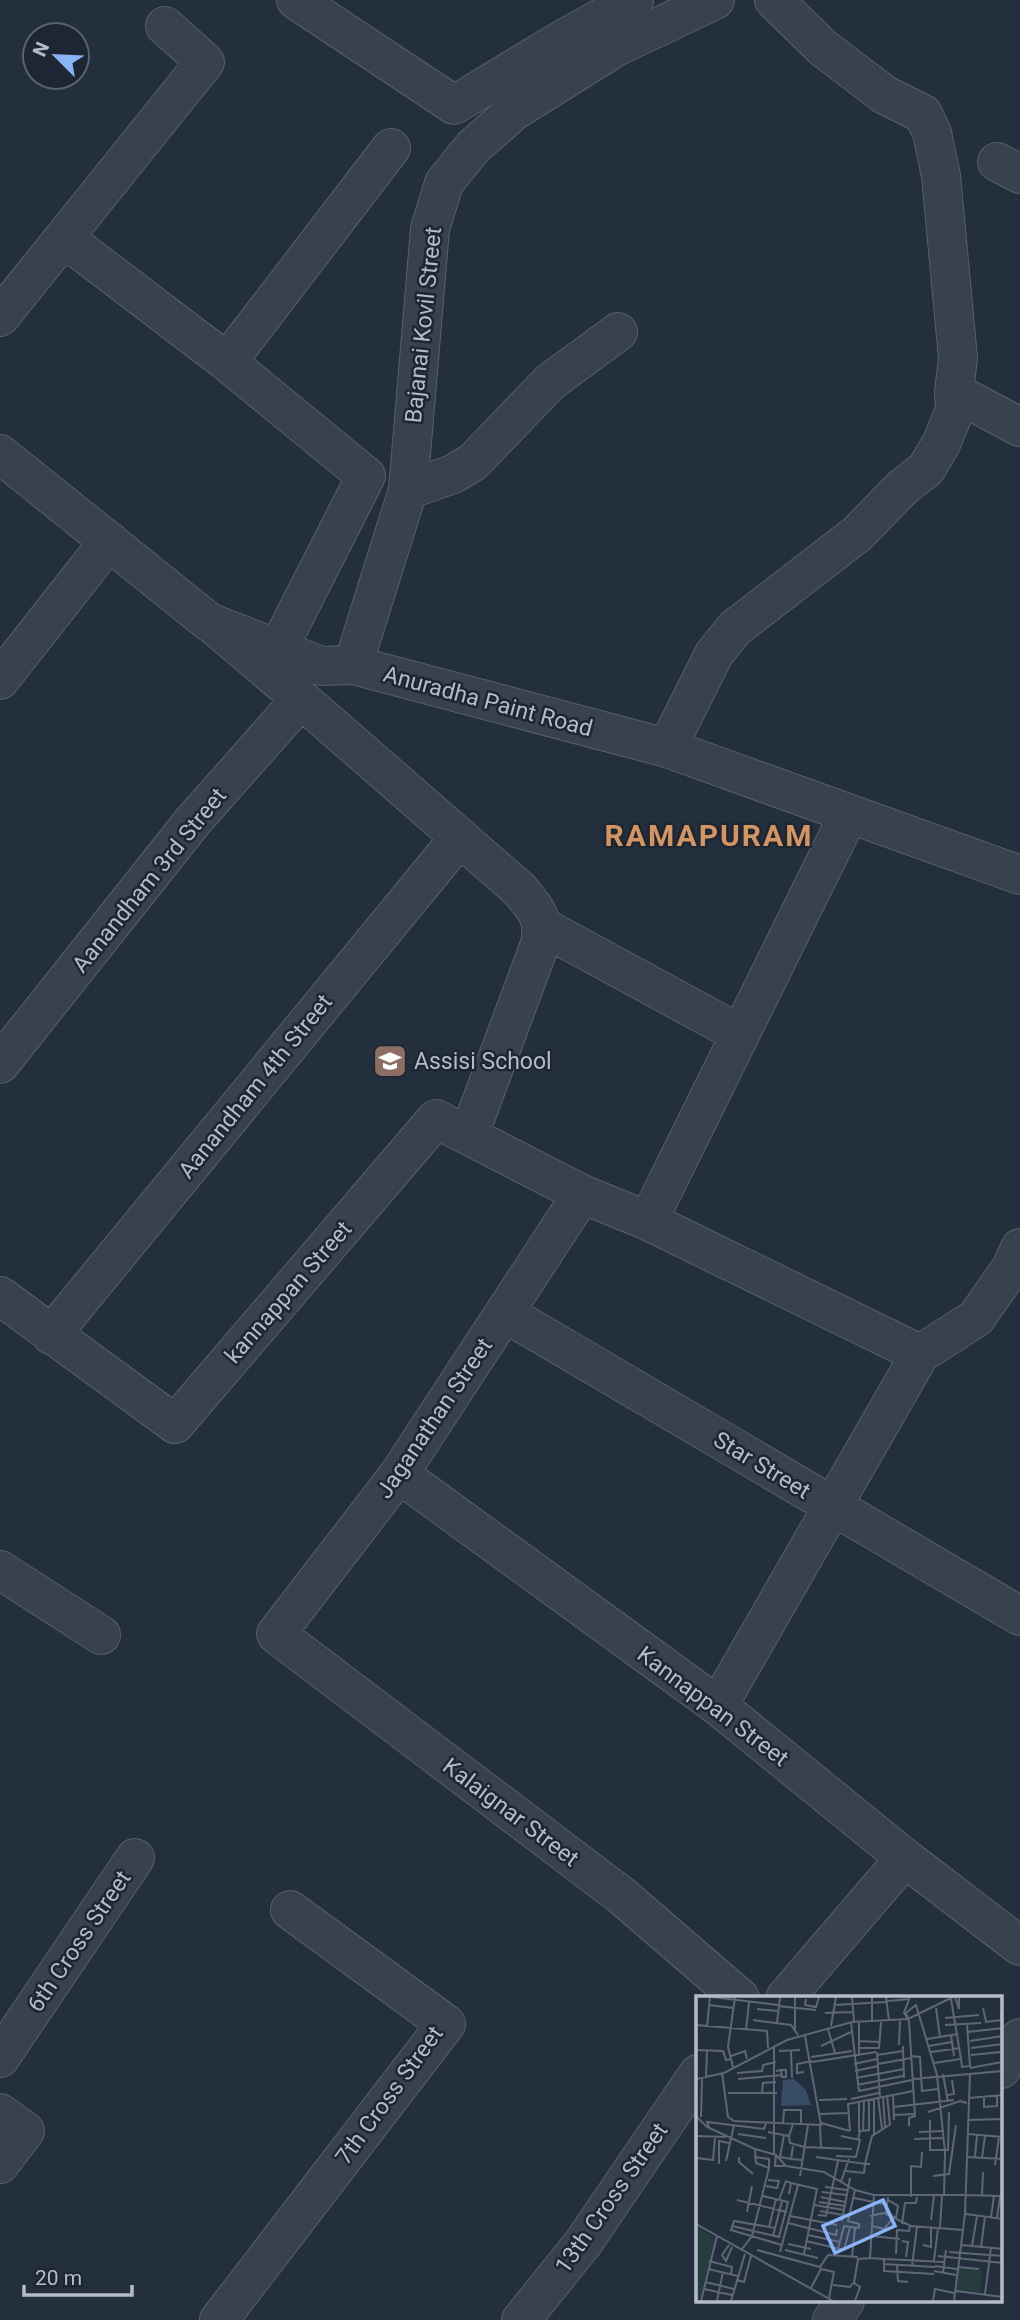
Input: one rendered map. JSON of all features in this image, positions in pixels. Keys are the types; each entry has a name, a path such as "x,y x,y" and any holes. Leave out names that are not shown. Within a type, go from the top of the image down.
{"street":[{"path":"296,0 454,105 634,0"},
{"name":"Bajanai Kovil Street","path":"353,665 408,491 430,229 444,183 473,147 513,111 616,47 715,0"},
{"path":"667,748 714,654 735,628 857,534 903,487 926,470 941,444 955,410 958,358 941,176 932,133 923,114 886,95 823,48 774,0"},
{"path":"0,317 205,62 165,26"},
{"path":"227,362 391,148"},
{"path":"64,238 227,362 366,476 278,649"},
{"path":"408,491 453,474 473,462 551,382 618,332"},
{"path":"954,392 1020,426"},
{"name":"Anuradha Paint Road","path":"0,454 209,622 321,666 353,665 667,748 1018,871"},
{"path":"0,680 109,541"},
{"path":"209,622 519,889 531,903 543,927 740,1034"},
{"name":"Aanandham 3rd Street","path":"0,1064 193,821 301,699"},
{"path":"648,1222 849,814"},
{"name":"Aanandham 4th Street","path":"51,1335 460,837"},
{"path":"469,1135 540,944 543,927"},
{"name":"kannappan Street","path":"0,1296 175,1424 436,1119 582,1194 648,1222 920,1353"},
{"name":"Jaganathan Street","path":"276,1634 400,1474 582,1194"},
{"path":"718,1706 920,1353 976,1318 1011,1268 1020,1248"},
{"name":"Star Street","path":"505,1313 1020,1616"},
{"name":"Kannappan Street","path":"400,1474 718,1706 905,1858 1020,1946"},
{"path":"0,1570 101,1635"},
{"name":"Kalaignar Street","path":"276,1634 622,1896 738,1996"},
{"name":"6th Cross Street","path":"0,2058 135,1858"},
{"path":"787,1996 905,1858"},
{"name":"7th Cross Street","path":"219,2320 446,2024 290,1910"},
{"path":"1002,2067 1020,2038"},
{"name":"13th Cross Street","path":"521,2320 583,2243 696,2077"},
{"path":"0,2113 25,2131 0,2164"},
{"path":"832,2320 844,2302"}],"place":[{"name":"Assisi School","path":"390,1061"}],"district":[{"name":"RAMAPURAM","path":"709,836"}]}
